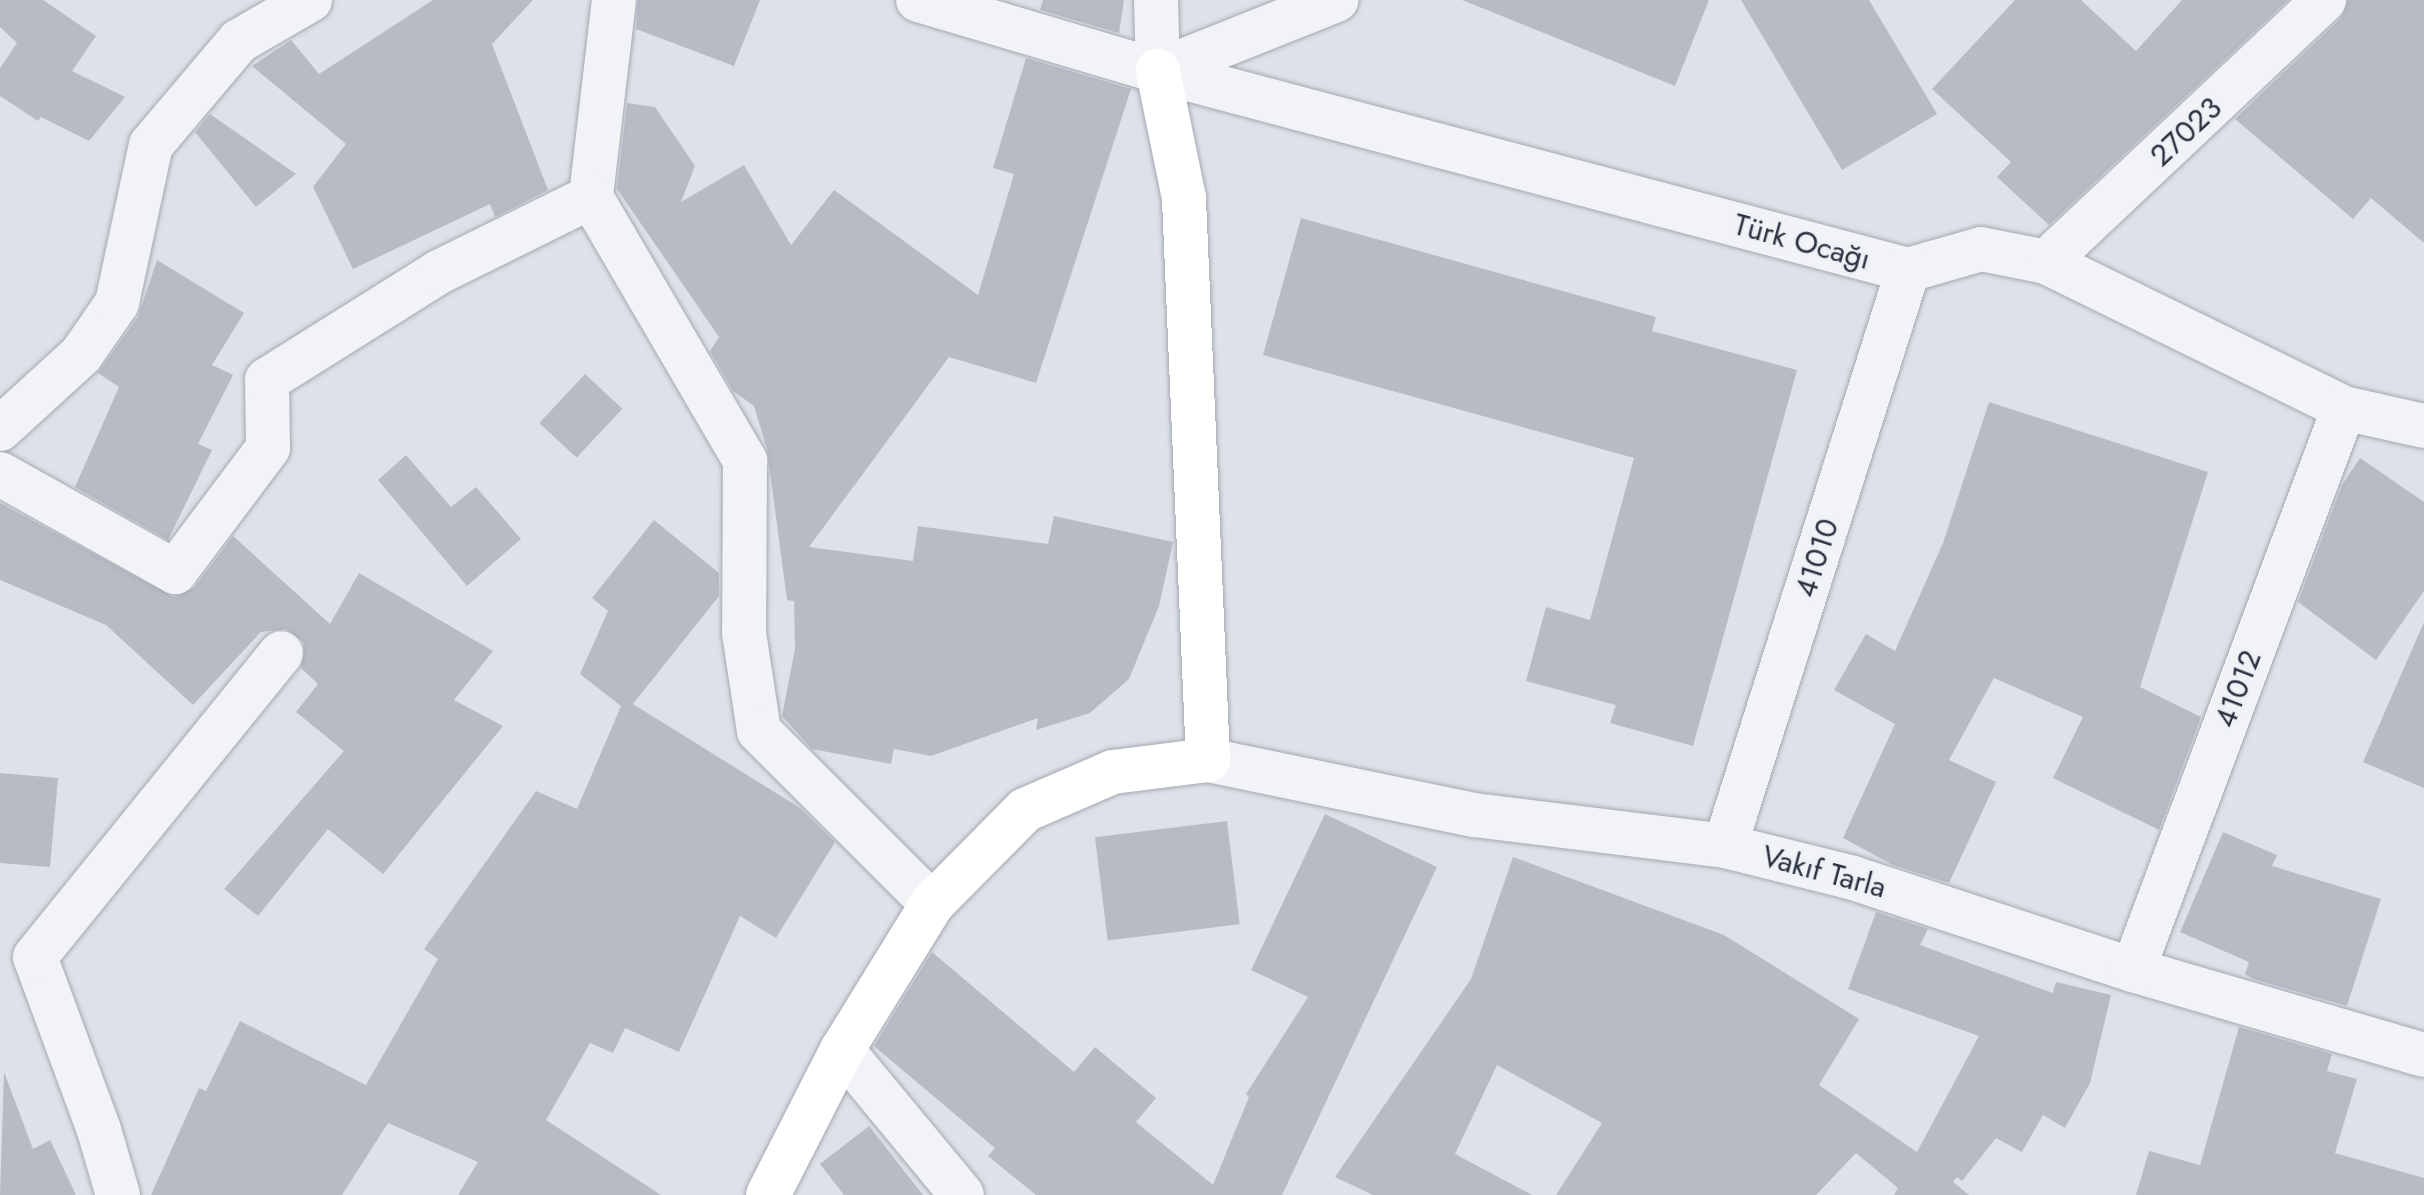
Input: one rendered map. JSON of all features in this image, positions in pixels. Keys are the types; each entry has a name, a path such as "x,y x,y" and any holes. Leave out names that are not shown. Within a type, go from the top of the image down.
{"main road":[{"path":"773,1192 842,1050 932,904 1025,810 1113,772 1208,760 1184,198 1158,71"}],"street":[{"path":"0,429 81,355 117,303 151,145 239,41 310,0"},
{"path":"614,0 591,197 745,461 744,633 759,731 932,904"},
{"name":"Türk Ocağı","path":"918,0 1158,71 1908,270 1981,249 2046,262 2344,408 2424,426"},
{"path":"1156,0 1158,71 1336,0"},
{"name":"27023","path":"2046,262 2324,0"},
{"path":"0,474 175,572 268,448 267,380 439,272 591,197"},
{"name":"41010","path":"1725,846 1908,270"},
{"name":"41012","path":"2133,970 2344,408"},
{"path":"118,1195 99,1130 35,957 281,653"},
{"name":"Vakıf Tarla","path":"1208,760 1474,815 1725,846 1853,878 2133,970 2424,1055"},
{"path":"842,1050 962,1195"}],"building":[{"path":"0,0 43,0 96,36 72,71 125,97 89,141 41,117 38,121 0,96 0,68 17,43 0,27"},
{"path":"433,0 533,0 492,44 548,190 495,217 490,204 353,269 313,187 346,144 252,66 291,40 319,74"},
{"path":"638,0 760,0 734,66 636,29"},
{"path":"1043,0 1124,0 1119,33 1040,10"},
{"path":"1462,0 1709,0 1675,86"},
{"path":"1741,0 1869,0 1937,114 1842,170"},
{"path":"2015,0 2081,0 2136,51 2182,0 2288,0 2049,225 1997,177 2011,162 1932,89"},
{"path":"2348,0 2424,0 2424,243 2371,198 2353,219 2235,119 2341,18"},
{"path":"1026,58 1131,89 1036,383 949,357 809,547 913,561 918,526 1048,544 1054,516 1173,542 1159,606 1129,679 1090,713 1036,730 1038,718 931,756 894,749 891,764 812,749 782,716 795,649 794,601 787,600 767,449 754,406 733,391 710,351 719,337 617,189 627,103 655,107 695,166 681,202 744,165 791,245 834,190 978,295 1014,174 993,168"},
{"path":"210,114 296,174 256,207 195,132"},
{"path":"1301,218 1656,317 1652,331 1797,370 1693,746 1610,723 1616,705 1526,681 1546,607 1590,620 1634,458 1263,355"},
{"path":"157,260 244,313 212,365 233,375 198,444 212,450 168,540 75,487 119,387 98,373 138,317"},
{"path":"585,374 622,409 577,458 539,423"},
{"path":"1989,402 2208,472 2140,687 2201,717 2159,830 2053,778 2083,717 1994,678 1949,760 1996,782 1949,883 1893,865 1843,838 1895,724 1834,690 1866,634 1895,651 1943,543"},
{"path":"406,455 451,507 476,487 521,539 467,586 378,480"},
{"path":"2360,458 2424,502 2424,591 2376,660 2298,602 2342,485"},
{"path":"0,503 174,597 194,588 233,536 330,624 359,573 493,651 454,700 503,726 383,874 328,829 258,916 224,889 344,751 296,712 318,684 301,668 304,643 286,629 261,632 193,705 106,625 0,580"},
{"path":"654,520 719,573 719,596 633,704 800,808 835,842 776,938 740,916 679,1052 625,1028 613,1053 590,1043 546,1120 661,1195 458,1195 478,1162 388,1123 342,1195 151,1195 199,1088 206,1091 240,1021 366,1085 438,959 424,949 536,791 577,809 621,706 580,674 608,611 592,598"},
{"path":"2424,622 2424,788 2363,762"},
{"path":"0,773 58,778 50,867 0,863"},
{"path":"1325,814 1437,867 1282,1195 1036,1195 988,1156 995,1148 874,1046 932,952 1074,1072 1095,1047 1156,1098 1136,1122 1213,1185 1249,1097 1246,1094 1308,997 1251,970"},
{"path":"1227,821 1240,924 1108,940 1095,837"},
{"path":"2223,832 2277,855 2272,866 2381,899 2347,1006 2253,979 2245,974 2249,962 2180,932"},
{"path":"1513,857 1724,935 1859,1019 1819,1085 1917,1152 1979,1036 1848,989 1876,912 1928,929 1920,945 2053,993 2056,982 2111,995 2090,1083 2065,1128 2043,1115 2022,1152 1996,1138 1962,1181 1957,1177 1953,1182 1969,1195 1894,1195 1898,1188 1856,1153 1816,1195 1556,1195 1602,1123 1497,1065 1455,1154 1532,1195 1373,1195 1335,1177 1471,979"},
{"path":"2239,1027 2332,1054 2327,1071 2357,1079 2335,1153 2424,1178 2424,1195 2136,1195 2149,1151 2200,1165"},
{"path":"4,1072 33,1149 50,1140 76,1195 0,1195"},
{"path":"869,1126 923,1195 844,1195 820,1164"}]}
